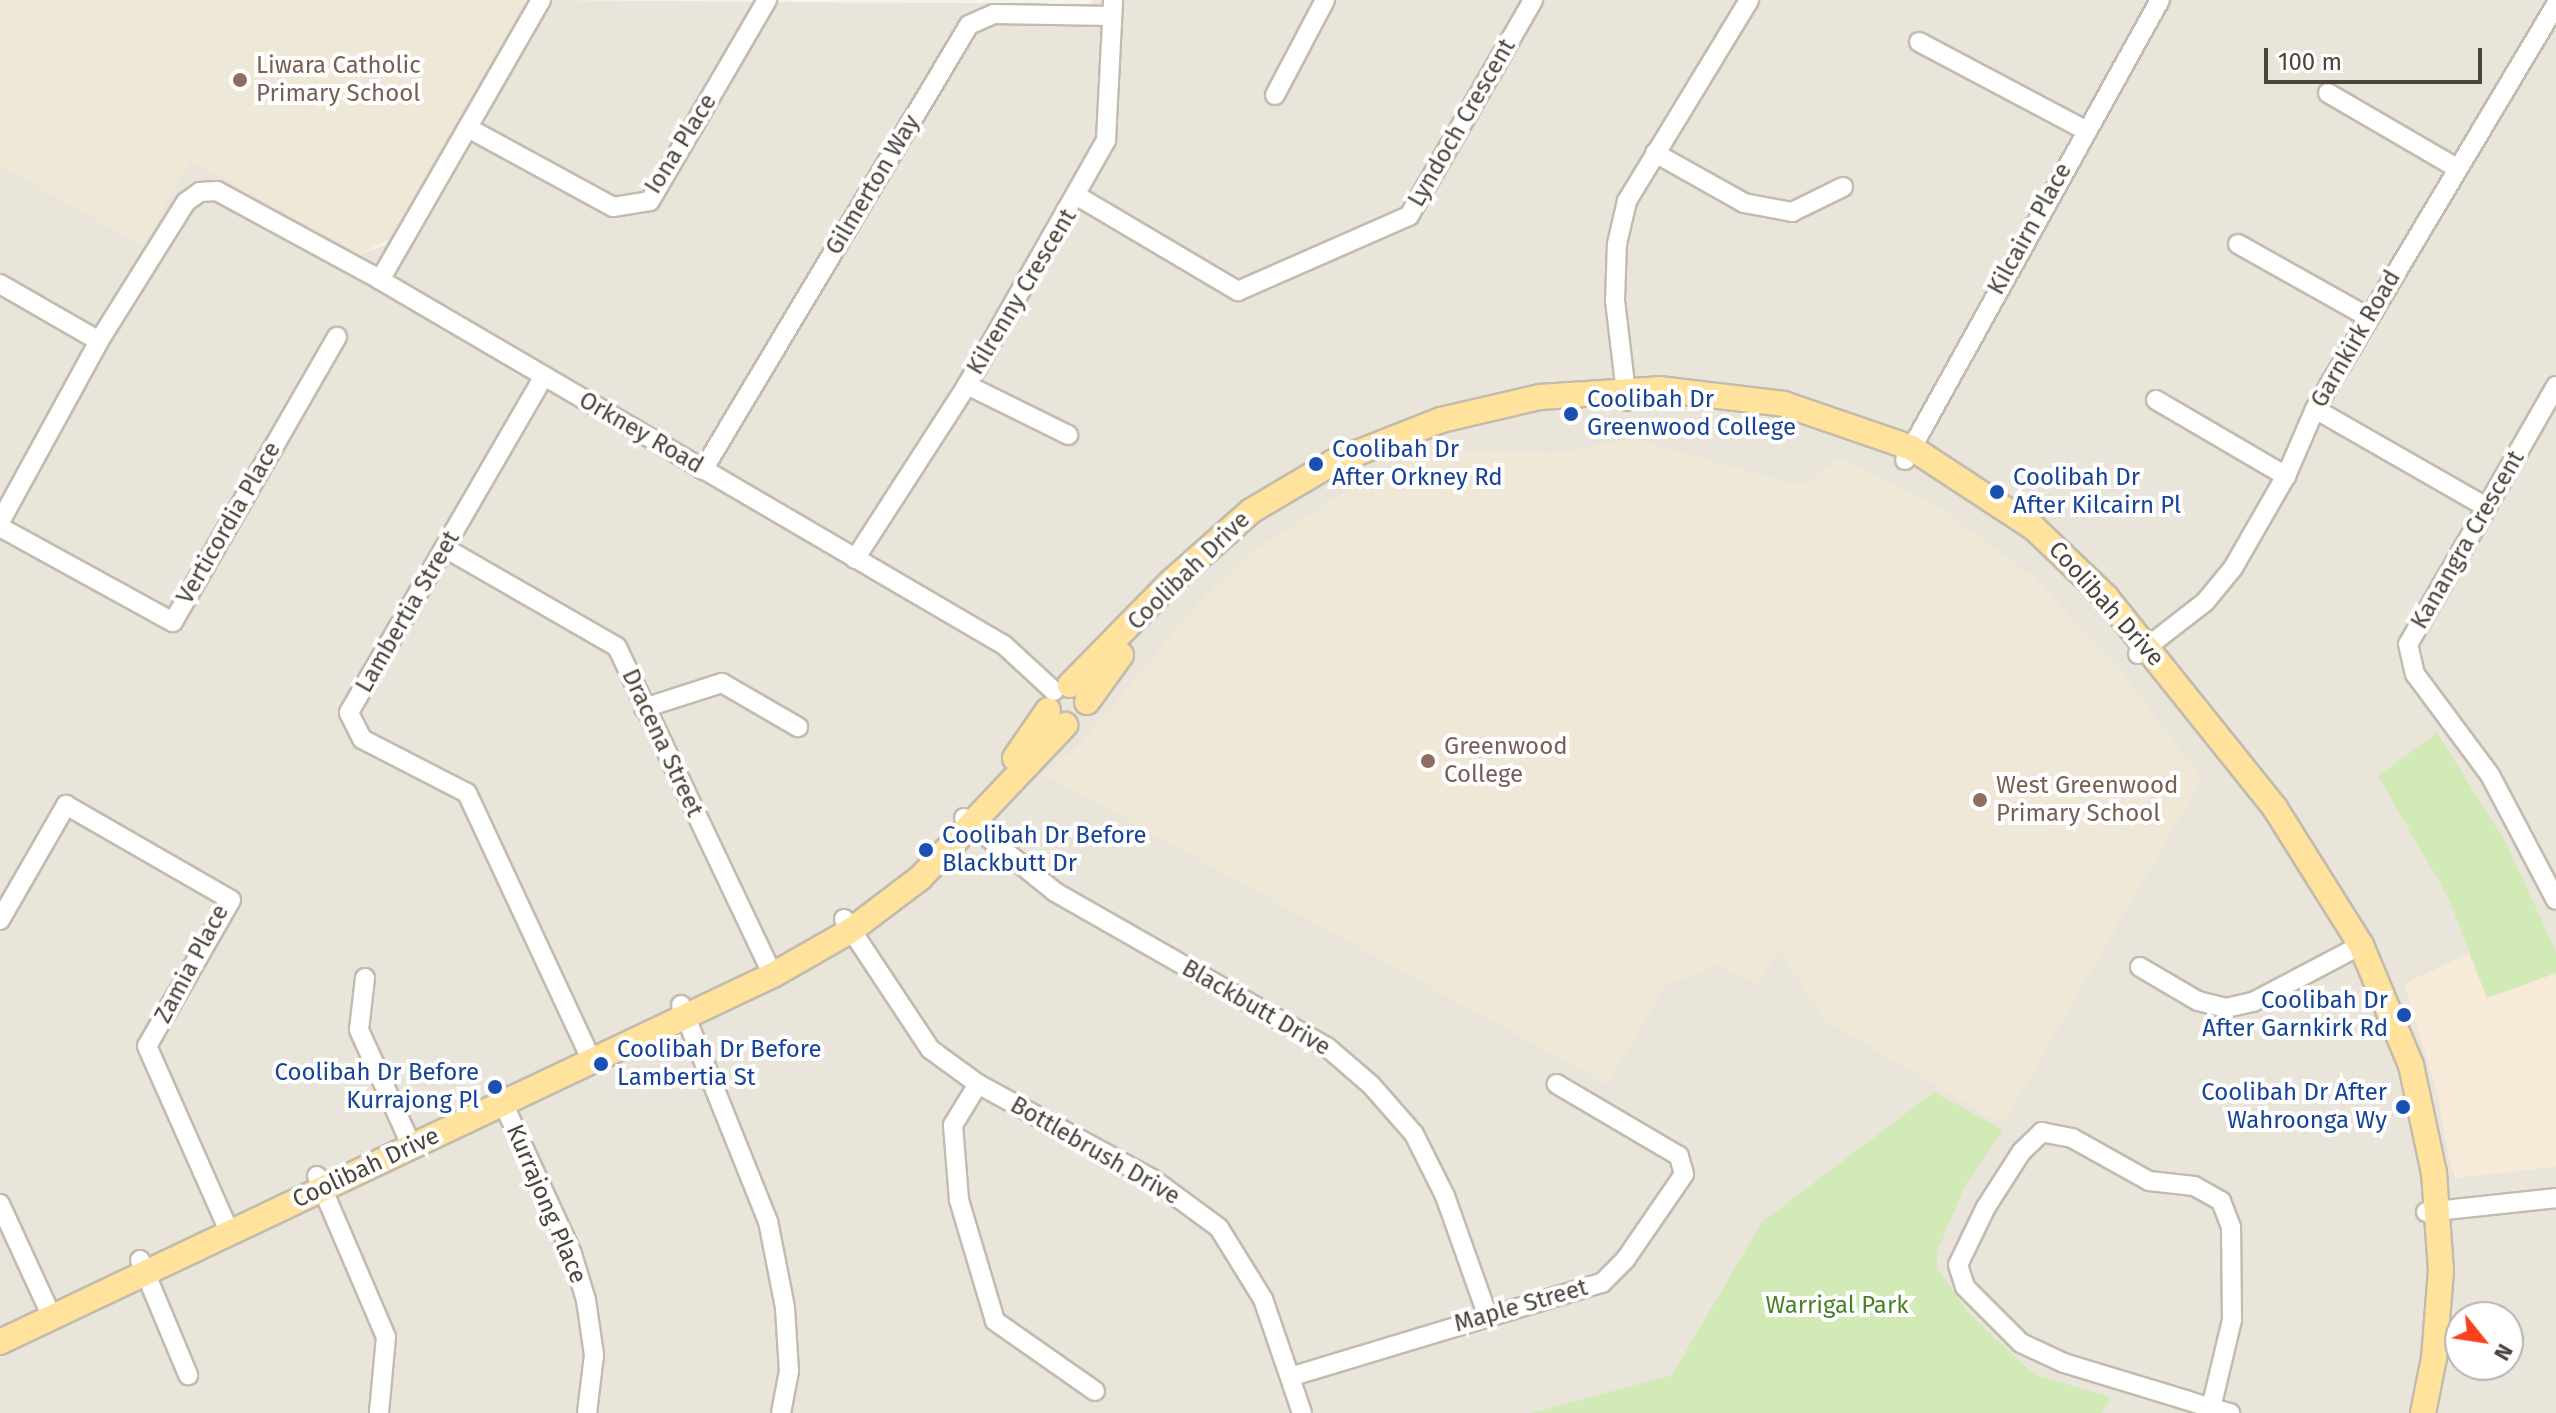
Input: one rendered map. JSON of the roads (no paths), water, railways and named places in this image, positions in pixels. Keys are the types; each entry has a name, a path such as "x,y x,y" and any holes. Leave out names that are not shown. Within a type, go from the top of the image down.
{"main road":[{"name":"Coolibah Drive","path":"0,1328 49,1311 410,1141 770,969 847,925 920,878 969,823 1065,703 1205,565 1312,489 1403,446 1485,420 1627,394 1760,412 1909,454 2040,548 2143,650 2261,811 2355,948 2397,1065 2413,1120 2432,1211 2438,1317 2423,1413"},
{"name":"Coolibah Drive","path":"2410,1413 2427,1305 2432,1211"},
{"name":"Coolibah Drive","path":"0,1342 49,1311"}],"street":[{"path":"380,280 470,129 541,0"},
{"name":"Iona Place","path":"470,129 613,207 650,201 767,0"},
{"path":"1275,95 1325,0"},
{"name":"Lyndoch Crescent","path":"1079,197 1238,291 1409,216 1533,0"},
{"path":"1627,394 1615,300 1617,244 1627,201 1749,0"},
{"name":"Kilcairn Place","path":"1909,454 2085,130 2160,0"},
{"name":"Garnkirk Road","path":"2143,650 2221,586 2286,476 2315,409 2455,167 2556,4"},
{"name":"Kilrenny Crescent","path":"855,559 967,385 1079,197 1106,140 1112,8"},
{"name":"Gilmerton Way","path":"703,470 969,25 994,14 1112,8"},
{"path":"1919,42 2085,130"},
{"path":"2328,93 2455,167"},
{"path":"1655,153 1756,205 1792,212 1843,187"},
{"name":"Orkney Road","path":"217,191 380,280 1004,645 1065,703"},
{"name":"Verticordia Place","path":"217,191 200,192 186,202 99,341 0,524 173,622 337,337"},
{"path":"2238,244 2368,317"},
{"path":"0,284 99,341"},
{"name":"Lambertia Street","path":"544,376 349,713 362,739 467,793 589,1055"},
{"path":"967,385 1068,435"},
{"name":"Kanangra Crescent","path":"2556,386 2408,644 2415,674 2490,775 2556,900"},
{"path":"2156,400 2286,476"},
{"path":"2315,409 2486,507"},
{"name":"Dracena Street","path":"445,548 617,647 770,969"},
{"path":"644,708 722,683 798,727"},
{"name":"Zamia Place","path":"0,920 66,805 231,900 147,1046 228,1226"},
{"name":"Blackbutt Drive","path":"969,823 1055,892 1327,1047 1371,1085 1414,1134 1445,1196 1487,1314"},
{"name":"Bottlebrush Drive","path":"847,925 917,1036 978,1084 1154,1180 1219,1228 1263,1299 1293,1376 1302,1413"},
{"path":"2140,967 2198,1001 2226,1008 2253,1002 2355,948"},
{"path":"365,978 359,1030 410,1141"},
{"path":"683,1011 768,1221 785,1308 789,1371 781,1413"},
{"path":"978,1084 953,1125 959,1200 995,1321 1095,1391"},
{"name":"Maple Street","path":"1293,1376 1487,1314 1602,1283 1625,1260 1684,1174 1679,1156 1557,1084"},
{"name":"Kurrajong Place","path":"500,1098 572,1254 586,1300 594,1355 587,1413"},
{"path":"2211,1408 2232,1320 2231,1227 2221,1201 2194,1186 2149,1181 2072,1138 2042,1132 2022,1151 1986,1207 1958,1265 1965,1287 2021,1343 2064,1363 2211,1408 2230,1413"},
{"path":"320,1183 386,1337 379,1413"},
{"path":"2432,1211 2556,1198"},
{"path":"0,1204 49,1311"},
{"path":"143,1266 188,1375"}],"place":[{"name":"Liwara Catholic Primary School","path":"240,80"},
{"name":"Coolibah Dr Greenwood College","path":"1571,414"},
{"name":"Coolibah Dr After Orkney Rd","path":"1316,464"},
{"name":"Coolibah Dr After Kilcairn Pl","path":"1997,492"},
{"name":"Greenwood College","path":"1428,761"},
{"name":"West Greenwood Primary School","path":"1980,800"},
{"name":"Coolibah Dr Before Blackbutt Dr","path":"926,850"},
{"name":"Coolibah Dr After Garnkirk Rd","path":"2404,1015"},
{"name":"Coolibah Dr Before Lambertia St","path":"601,1064"},
{"name":"Coolibah Dr Before Kurrajong Pl","path":"495,1087"},
{"name":"Coolibah Dr After Wahroonga Wy","path":"2403,1107"}],"park label":[{"name":"Warrigal Park","path":"1837,1306"}]}
